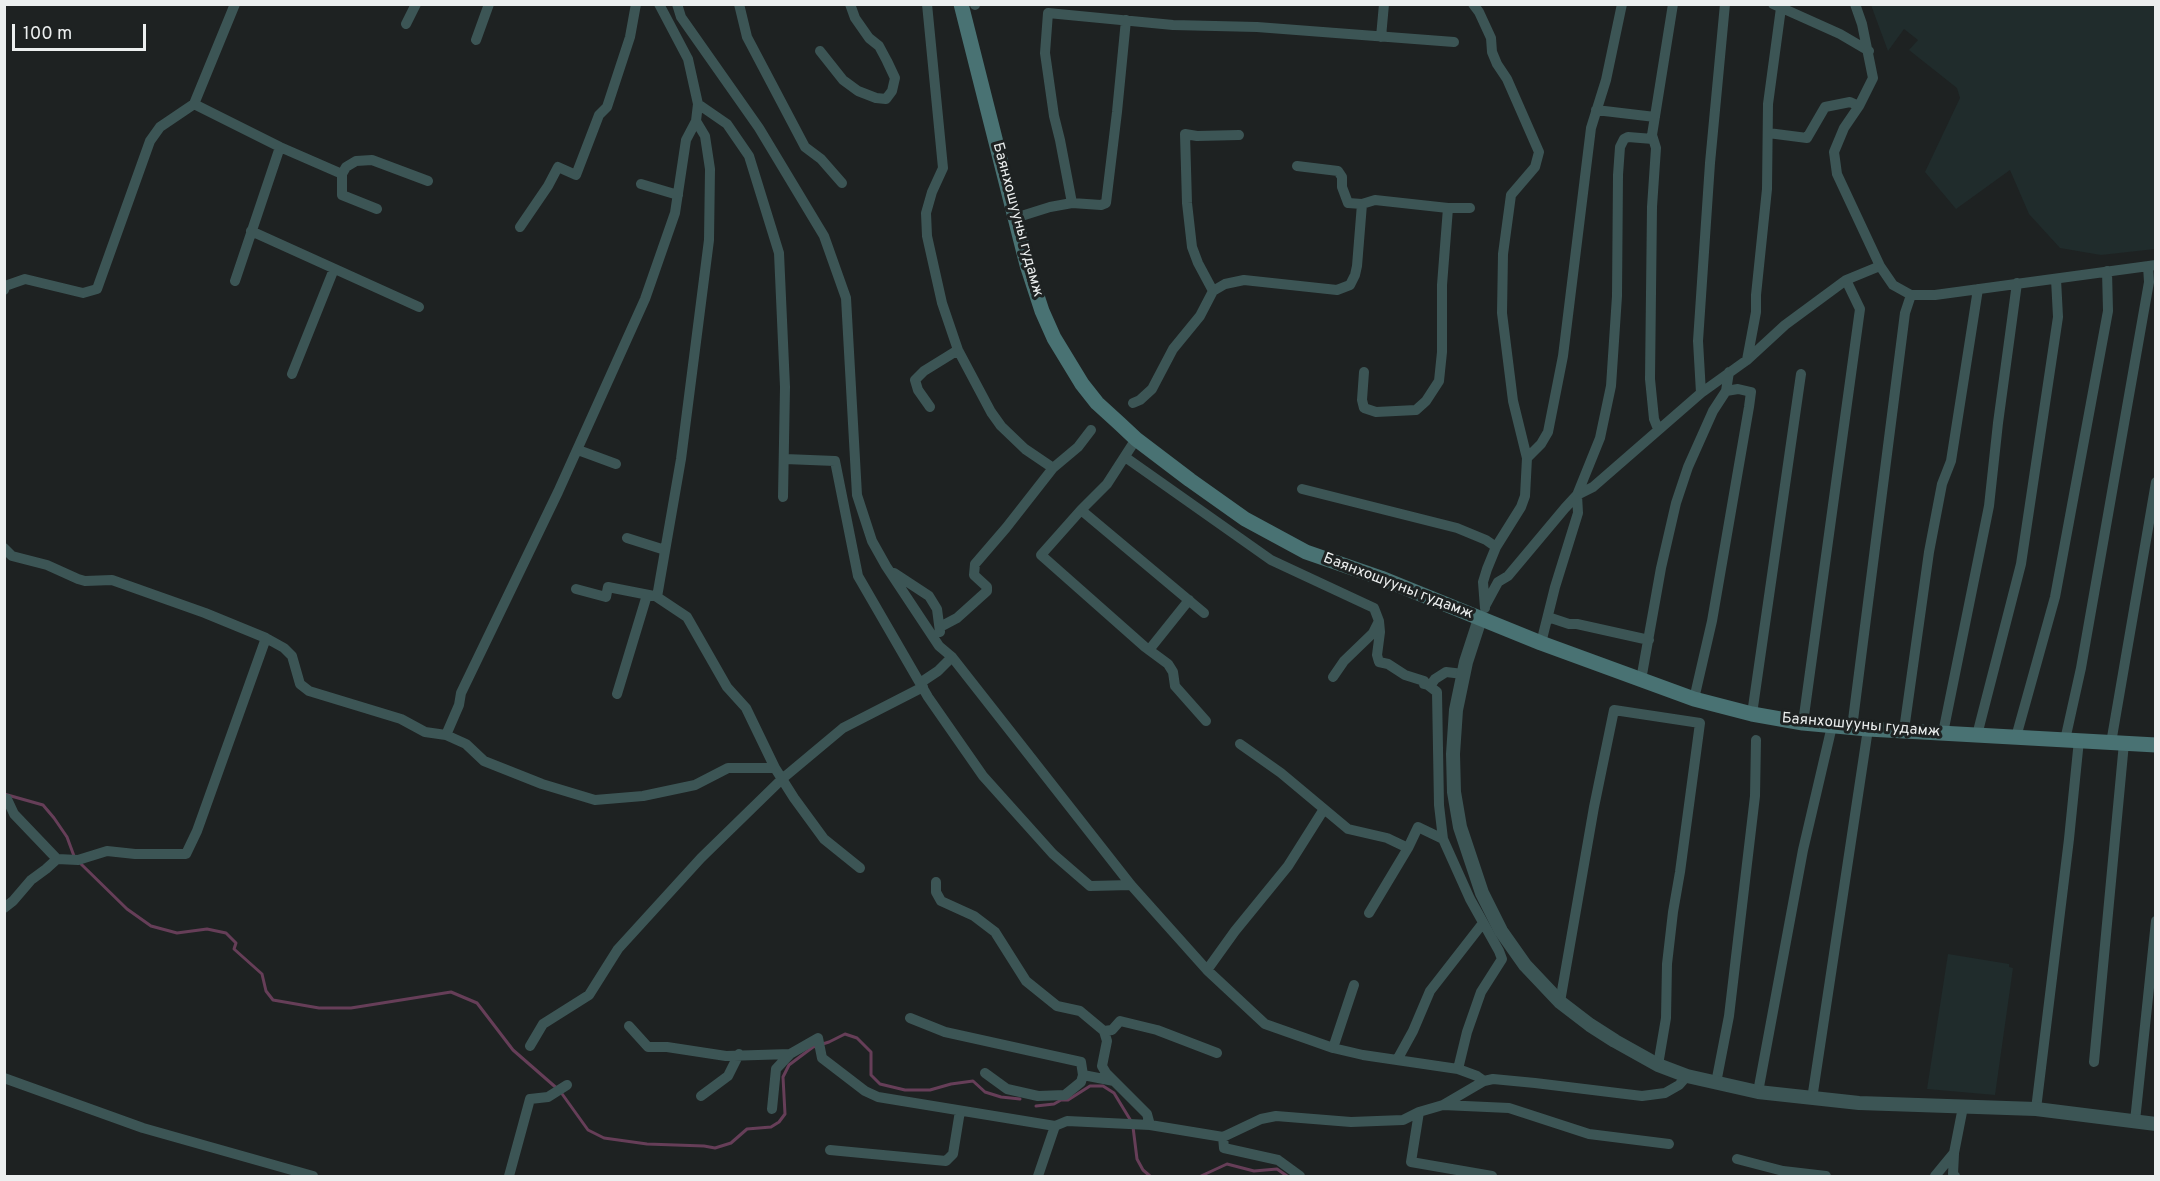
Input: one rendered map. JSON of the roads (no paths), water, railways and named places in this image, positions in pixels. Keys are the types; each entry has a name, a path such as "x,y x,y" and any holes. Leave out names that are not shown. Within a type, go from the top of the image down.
{"main road":[{"name":"Баянхошууны гудамж","path":"970,5 1015,218 1032,282 1054,338 1082,384 1106,411 1136,439 1245,519 1306,552 1482,613 1541,643 1694,699 1752,714 1803,723 1860,728 2117,743 2155,741"}],"street":[{"path":"4,290 5,286 25,279 83,292 97,289 150,141 160,127 194,104 235,4"},
{"path":"406,24 416,4"},
{"path":"476,40 489,4"},
{"path":"520,227 558,167 576,175 599,115 607,107 630,37 636,4"},
{"path":"446,735 459,705 461,693 578,450 645,299 675,213 686,140 696,121 698,104 688,59 658,4"},
{"path":"677,4 681,17 759,128 825,236 846,298 857,495 872,541 939,646 952,657 1131,885 1206,970 1265,1024 1333,1048 1363,1055 1458,1069 1484,1081"},
{"path":"738,4 747,37 806,147 821,159 842,183"},
{"path":"820,51 843,80 858,91 886,99 892,91 895,78 887,61 879,46 869,38 855,18 850,4"},
{"path":"927,4 943,168 932,192 926,213 927,236 942,303 958,350 983,401 1001,426 1025,449 1053,468"},
{"path":"1381,37 1384,4"},
{"path":"1473,4 1491,38 1492,52 1497,64 1507,79 1539,152 1535,166 1511,195 1503,254 1502,313 1513,401 1527,458 1525,496 1521,507 1496,547 1484,582 1482,613"},
{"path":"1527,458 1541,444 1548,432 1553,410 1563,356 1591,128 1606,81 1622,4"},
{"path":"1658,429 1654,419 1650,379 1656,148 1653,139 1654,117 1673,4"},
{"path":"1701,393 1698,333 1711,151 1725,4"},
{"path":"1855,4 1869,51 1873,78 1859,106 1844,128 1834,152 1837,174 1881,266 1893,285 1911,295 1935,295 2152,266 2081,668 2072,740 2068,850 2036,1109"},
{"path":"1747,360 1756,312 1767,189 1768,104 1777,6 1840,34 1869,51"},
{"path":"1071,203 1054,116 1045,52 1048,13 1173,25 1257,27 1454,42"},
{"path":"1015,218 1071,203 1101,205 1106,203 1118,112 1126,20"},
{"path":"1768,134 1807,138 1825,107 1850,102 1859,106"},
{"path":"194,104 279,147 342,174"},
{"path":"698,104 727,124 749,156 779,254 785,387 783,497"},
{"path":"1596,110 1654,117"},
{"path":"617,694 652,596 665,550 681,459 709,240 710,169 705,136 696,121"},
{"path":"1213,291 1192,247 1187,203 1185,134 1239,135"},
{"path":"1541,643 1555,587 1578,513 1577,495 1600,438 1611,386 1617,296 1620,147 1624,139 1628,137 1653,139"},
{"path":"234,281 279,147"},
{"path":"377,209 342,195 342,174 346,167 356,161 372,160 428,181"},
{"path":"1297,166 1338,171 1342,177 1342,187 1348,203 1362,204 1375,200 1448,208 1470,208"},
{"path":"641,184 678,195"},
{"path":"1133,404 1152,389 1173,349 1200,316 1213,291 1226,284 1244,279 1337,290 1350,285 1357,266 1362,204"},
{"path":"1364,372 1362,400 1364,408 1376,412 1416,410 1426,401 1439,381 1442,352 1442,285 1448,208"},
{"path":"251,231 419,307"},
{"path":"1881,266 1846,280 1785,325 1747,360 1701,393 1658,429 1593,487 1577,495 1508,576 1498,582 1482,613 1463,674 1456,710 1453,754 1454,792 1460,827 1482,893 1502,931 1525,965 1560,1002 1615,1041 1658,1065 1687,1076 1716,1083 1758,1092 1812,1099 2036,1109 2156,1124"},
{"path":"292,374 334,269"},
{"path":"2016,737 2055,597 2108,311 2107,271"},
{"path":"1977,735 2021,564 2058,317 2056,279"},
{"path":"1803,723 1860,309 1846,280"},
{"path":"1943,733 1989,506 2017,284"},
{"path":"1904,730 1929,552 1942,484 1951,461 1978,289"},
{"path":"1812,1099 1860,728 1905,313 1911,295"},
{"path":"930,407 918,390 915,380 924,371 958,350"},
{"path":"1641,680 1661,568 1676,503 1688,467 1713,411 1726,391 1729,372"},
{"path":"1752,714 1801,374"},
{"path":"1694,699 1712,621 1749,407 1750,392 1738,389 1726,391"},
{"path":"940,627 957,618 987,591 987,587 975,574 975,564 1053,468 1078,447 1091,430"},
{"path":"1136,439 1107,484 1041,555 1168,664 1173,672 1175,686 1206,721"},
{"path":"578,450 616,464"},
{"path":"1125,457 1271,560 1374,608 1379,621 1377,655 1380,662 1388,664 1405,675 1424,681 1424,684 1437,692 1439,805 1443,839 1502,959"},
{"path":"785,459 835,461 858,576 921,685 954,737 983,776 1053,854 1090,886 1131,885"},
{"path":"2094,1062 2117,743 2156,482"},
{"path":"1302,489 1457,528 1496,547"},
{"path":"1081,510 1204,613"},
{"path":"846,522 872,541"},
{"path":"627,538 665,550"},
{"path":"7,554 47,565 85,581 112,580 205,613 266,638 284,648 292,656 300,684 309,691 400,719 425,732 446,735 466,744 484,760 542,784 595,800 643,796 695,785 728,768 775,768"},
{"path":"889,570 929,596 937,609 940,627 939,646"},
{"path":"576,589 606,597 608,587 652,596 687,616 728,687 746,708 782,779 824,839 860,868"},
{"path":"1149,650 1189,600"},
{"path":"1548,617 1569,624 1649,640"},
{"path":"1334,677 1344,661 1373,633 1379,621"},
{"path":"4,908 31,880 57,859 78,860 107,851 135,854 186,854 197,831 266,638"},
{"path":"530,1046 543,1024 589,995 618,949 700,858 782,779 843,728 921,685 952,657"},
{"path":"1430,686 1435,679 1446,672 1463,674"},
{"path":"1560,1002 1594,807 1614,710 1700,723 1673,912 1667,964 1666,1018 1658,1065"},
{"path":"1758,1092 1803,850 1832,726"},
{"path":"1716,1083 1729,1016 1755,796 1756,740"},
{"path":"1240,744 1281,773 1348,829 1387,838 1408,848"},
{"path":"7,799 14,814 57,859"},
{"path":"1206,970 1288,866 1324,809"},
{"path":"1369,913 1418,827 1443,839"},
{"path":"936,882 936,892 941,902 974,916 996,932 1026,981 1057,1006 1080,1011 1104,1031 1107,1041 1102,1066 1147,1114 1146,1125"},
{"path":"2135,1121 2156,921"},
{"path":"1397,1060 1413,1031 1430,991 1483,923"},
{"path":"1502,959 1525,965"},
{"path":"1458,1069 1467,1032 1481,992 1502,959"},
{"path":"1333,1048 1354,985"},
{"path":"910,1018 945,1032 1081,1062 1083,1075 1082,1082 1065,1095 1038,1096 1007,1089 985,1073"},
{"path":"1104,1031 1112,1030 1120,1021 1157,1030 1217,1053"},
{"path":"629,1026 648,1047 668,1047 726,1056 790,1054 819,1043 822,1058 878,1097 1055,1126 1067,1122 1146,1125 1223,1137 1261,1119 1276,1116 1351,1122 1403,1120 1419,1112 1443,1105 1484,1081 1493,1079 1642,1096 1665,1093 1687,1076"},
{"path":"701,1096 728,1076 739,1054"},
{"path":"772,1109 776,1069 790,1054"},
{"path":"1083,1075 1114,1081"},
{"path":"4,1078 143,1128 313,1176"},
{"path":"509,1176 530,1099 548,1097 562,1088"},
{"path":"1443,1105 1509,1108 1589,1134 1668,1144"},
{"path":"1955,1176 1953,1174 1954,1154 1963,1107"},
{"path":"830,1150 946,1161 953,1154 960,1111"},
{"path":"1419,1112 1411,1162 1492,1176"},
{"path":"1038,1176 1055,1126"},
{"path":"1223,1137 1224,1148 1278,1160 1300,1176"},
{"path":"1935,1176 1954,1154"},
{"path":"1737,1159 1783,1171 1826,1176"}],"waterway":[{"path":"4,794 43,805 67,837 74,856"},
{"path":"80,863 127,909 151,926 177,933 207,929 226,933 236,943 234,949 262,974 266,991 273,1000 319,1008 351,1008 451,992 477,1003 513,1050 560,1091 588,1130 604,1138 647,1144 715,1148 731,1143 747,1129 771,1127 785,1114 783,1077 789,1065 813,1047 845,1034 857,1038 871,1052 871,1075 880,1084 905,1090 930,1090 973,1081 985,1092 1020,1099"},
{"path":"1036,1106 1068,1100 1090,1086 1103,1086 1114,1093 1131,1121"},
{"path":"1133,1127 1137,1159 1143,1170 1150,1176"},
{"path":"1201,1176 1227,1164 1254,1171 1277,1169 1287,1176"}]}
